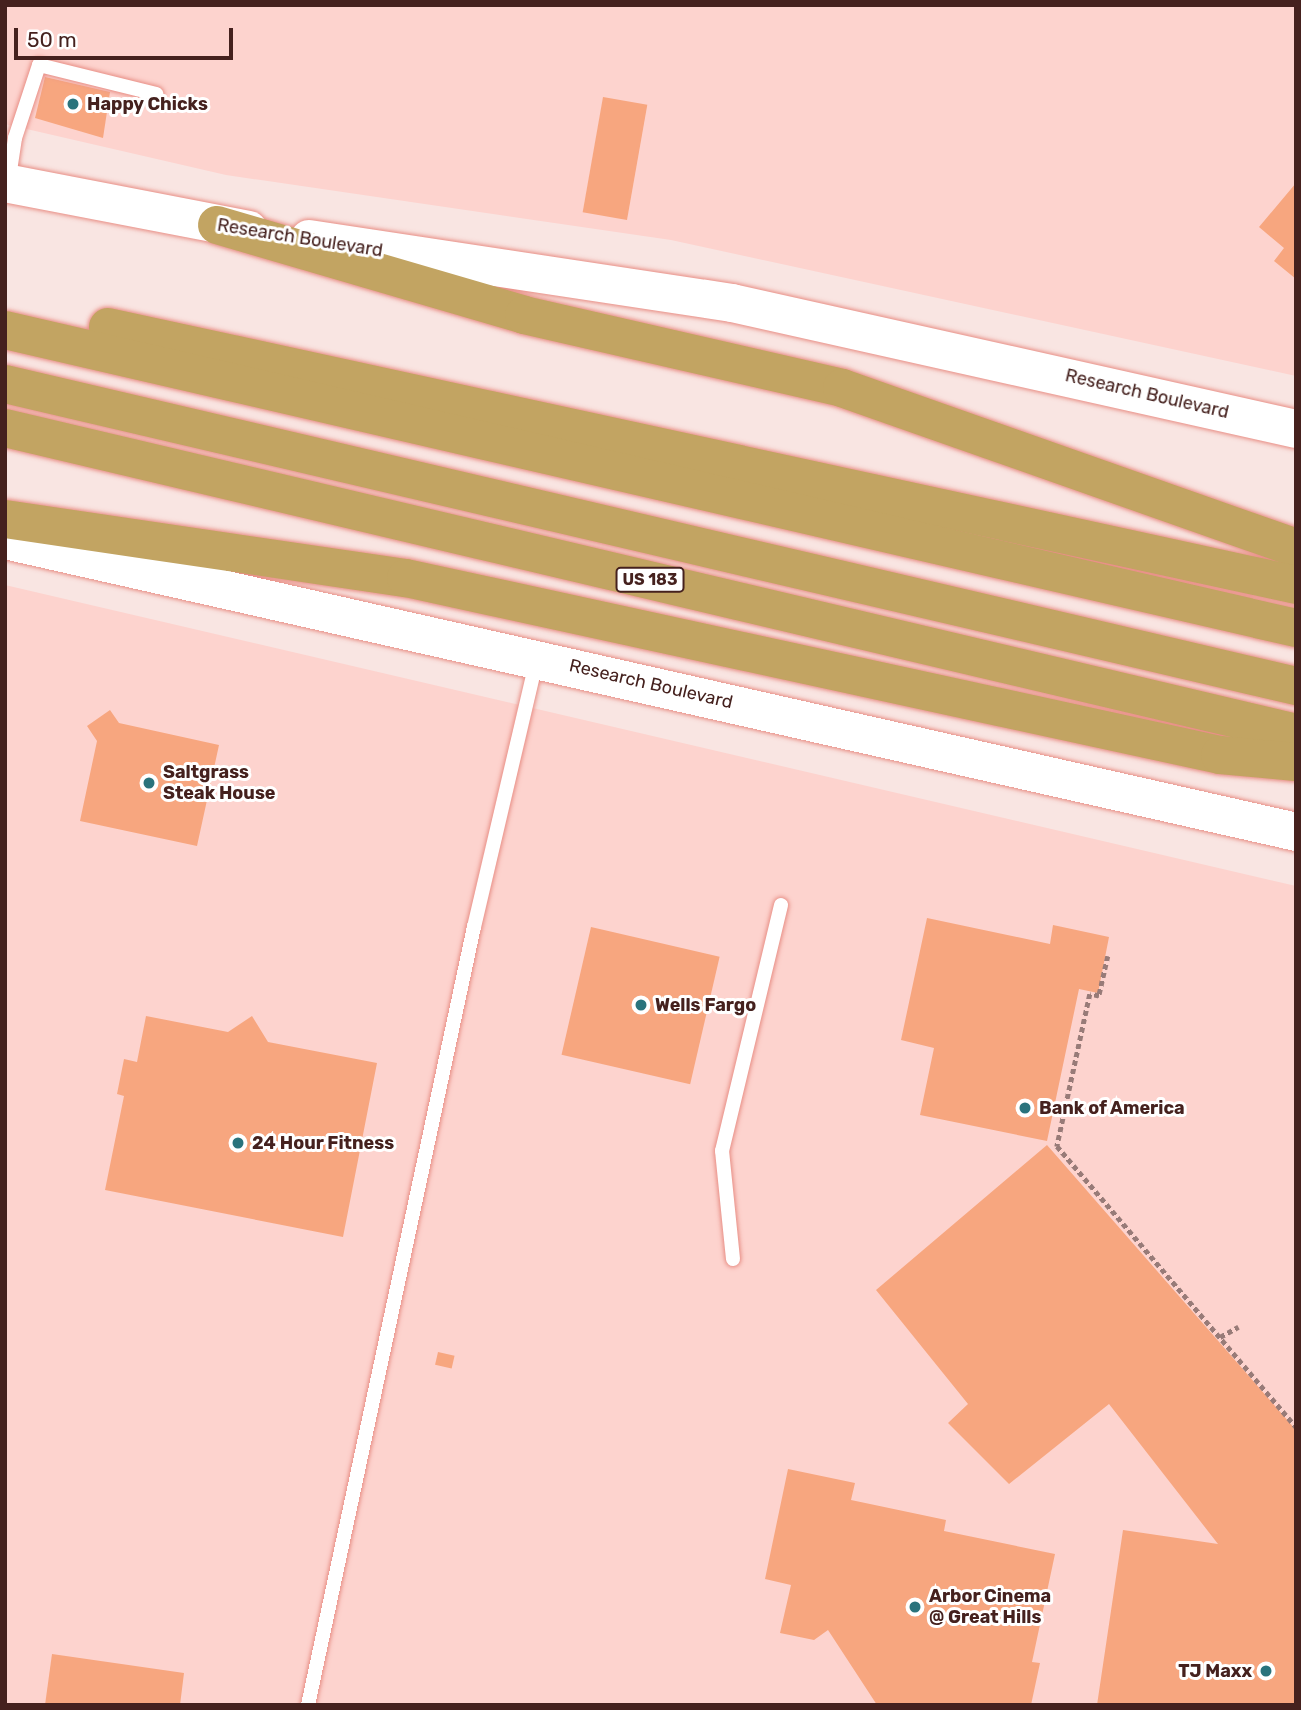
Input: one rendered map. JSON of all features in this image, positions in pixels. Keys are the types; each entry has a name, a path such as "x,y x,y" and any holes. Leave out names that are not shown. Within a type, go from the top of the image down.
{"highway":[{"path":"217,225 524,315 842,388 1296,548"},
{"path":"5,305 1296,585"},
{"path":"5,330 1296,628"},
{"path":"5,384 1296,686"},
{"name":"US 183","path":"5,428 1296,733"},
{"path":"5,519 406,578 1220,755 1296,762"}],"main road":[{"name":"Research Boulevard","path":"7,184 217,225 732,303 1296,429"},
{"name":"Research Boulevard","path":"5,541 537,658 1296,832"}],"lane":[{"path":"7,184 15,138 39,65 156,94"},
{"path":"309,1705 474,927 537,658"},
{"path":"733,1259 722,1151 780,905"}],"path":[{"path":"1108,956 1099,996 1090,994 1057,1146 1296,1427"},
{"path":"1220,1337 1238,1327"}],"shaded area":[{"path":"5,5 1296,5 1296,376 671,240 226,175 5,124"},
{"path":"5,585 1296,886 1296,1705 5,1705"}],"building":[{"name":"Happy Chicks","path":"45,77 110,92 103,138 35,118"},
{"path":"603,97 647,105 627,220 583,212"},
{"path":"1296,183 1296,279 1274,261 1284,248 1259,227"},
{"name":"Saltgrass Steak House","path":"110,710 119,723 219,745 197,846 80,821 97,741 87,726"},
{"path":"927,918 1050,944 1053,925 1109,937 1098,993 1079,989 1047,1141 920,1115 934,1048 901,1040"},
{"name":"Wells Fargo","path":"591,927 720,957 690,1084 562,1055"},
{"name":"24 Hour Fitness","path":"146,1016 228,1032 252,1016 268,1042 377,1063 343,1237 105,1190 124,1096 117,1094 124,1059 137,1062"},
{"path":"1047,1145 1296,1430 1296,1705 1097,1705 1123,1530 1218,1544 1109,1404 1009,1484 948,1423 968,1404 876,1290"},
{"path":"438,1352 455,1356 452,1368 435,1365"},
{"name":"Arbor Cinema @ Great Hills","path":"788,1469 855,1483 851,1500 946,1520 944,1531 1055,1554 1032,1662 1040,1663 1031,1705 877,1705 828,1630 814,1640 780,1633 791,1585 765,1579"},
{"path":"52,1654 184,1673 180,1705 45,1705"}],"place":[{"name":"Happy Chicks","path":"73,104"},
{"name":"Saltgrass Steak House","path":"149,783"},
{"name":"Wells Fargo","path":"641,1005"},
{"name":"Bank of America","path":"1025,1108"},
{"name":"24 Hour Fitness","path":"238,1143"},
{"name":"Arbor Cinema @ Great Hills","path":"915,1607"},
{"name":"TJ Maxx","path":"1266,1671"}]}
